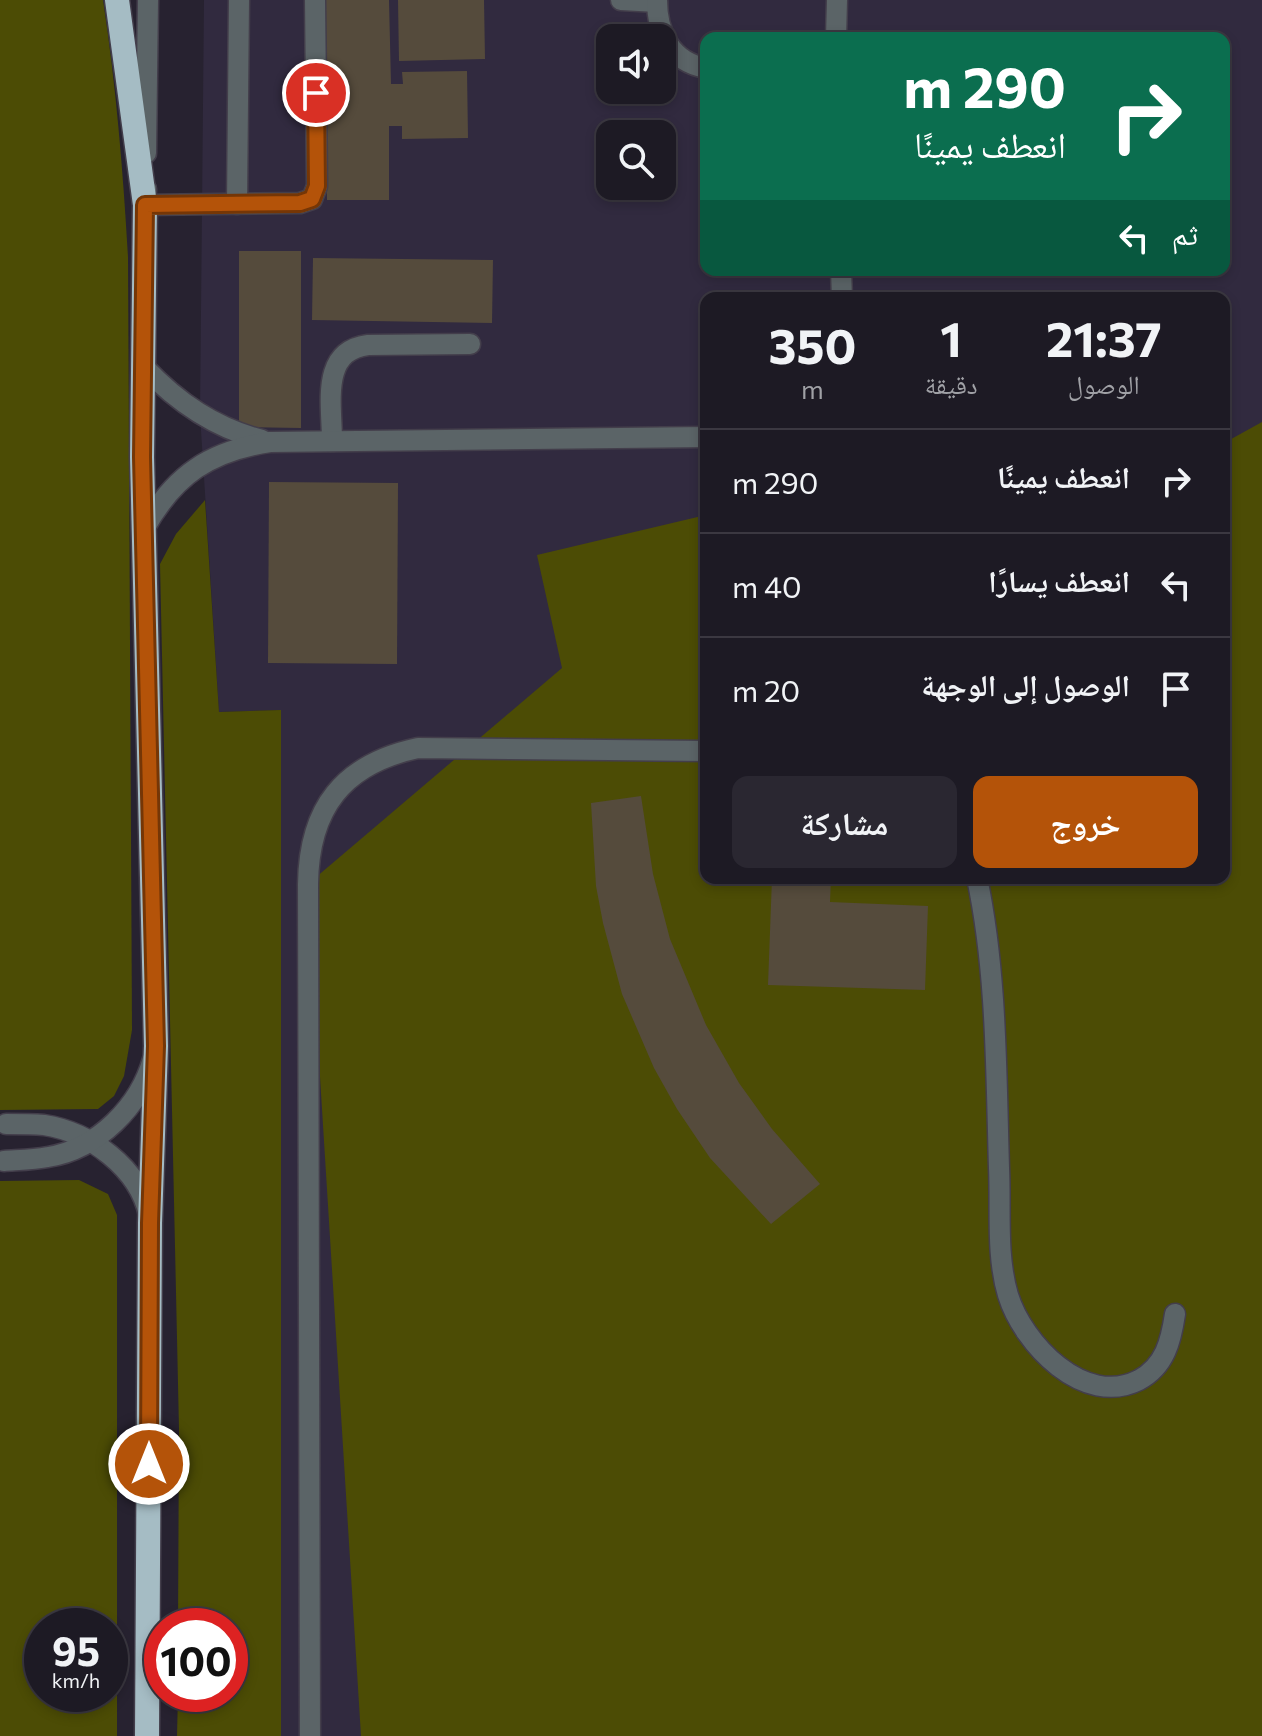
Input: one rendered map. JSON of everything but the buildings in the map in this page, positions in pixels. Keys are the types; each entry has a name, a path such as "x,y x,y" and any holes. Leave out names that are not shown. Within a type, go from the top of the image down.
{"highway":[{"path":"117,0 145,205 144,529 156,1046 150,1223 147,1736"}],"lane":[{"path":"148,0 145,205 307,202 316,193 315,0"},
{"path":"237,204 239,0"},
{"path":"621,0 657,1 658,23 668,45 688,63 700,66"},
{"path":"836,32 837,0"},
{"path":"332,441 333,376 336,363 344,353 356,346 368,345 470,344"},
{"path":"144,367 161,386 200,415 246,436 270,442"},
{"path":"144,529 168,491 203,462 235,449 270,442 700,437"},
{"path":"310,1736 308,884 314,830 326,804 344,783 365,766 390,754 418,748 700,751"},
{"path":"978,884 995,1010 1003,1272 1017,1317 1030,1337 1066,1371 1086,1382 1106,1387 1129,1385 1149,1374 1164,1357 1172,1336 1175,1314"},
{"path":"4,1161 49,1157 91,1141 127,1109 140,1090 156,1046"},
{"path":"6,1124 42,1125 91,1141 113,1158 132,1179 146,1203 150,1223"}],"shaded area":[{"path":"0,0 103,0 118,128 128,257 132,1030 124,1076 114,1096 98,1109 0,1110"},
{"path":"204,0 1262,0 1262,1736 281,1736 281,710 219,712 200,415"},
{"path":"1262,422 1262,1736 361,1736 308,884 562,668 537,555 700,516 700,884 1230,884 1230,440"},
{"path":"205,500 219,712 281,710 281,1736 177,1736 178,1712 248,1712 248,1608 178,1608 179,1429 160,564 176,534"},
{"path":"79,1180 108,1194 117,1215 117,1608 24,1608 24,1712 117,1712 117,1736 0,1736 0,1181"}],"route":[{"path":"149,1464 150,1223 156,1046 142,457 145,205 300,203 312,199 317,186 316,93"}]}
